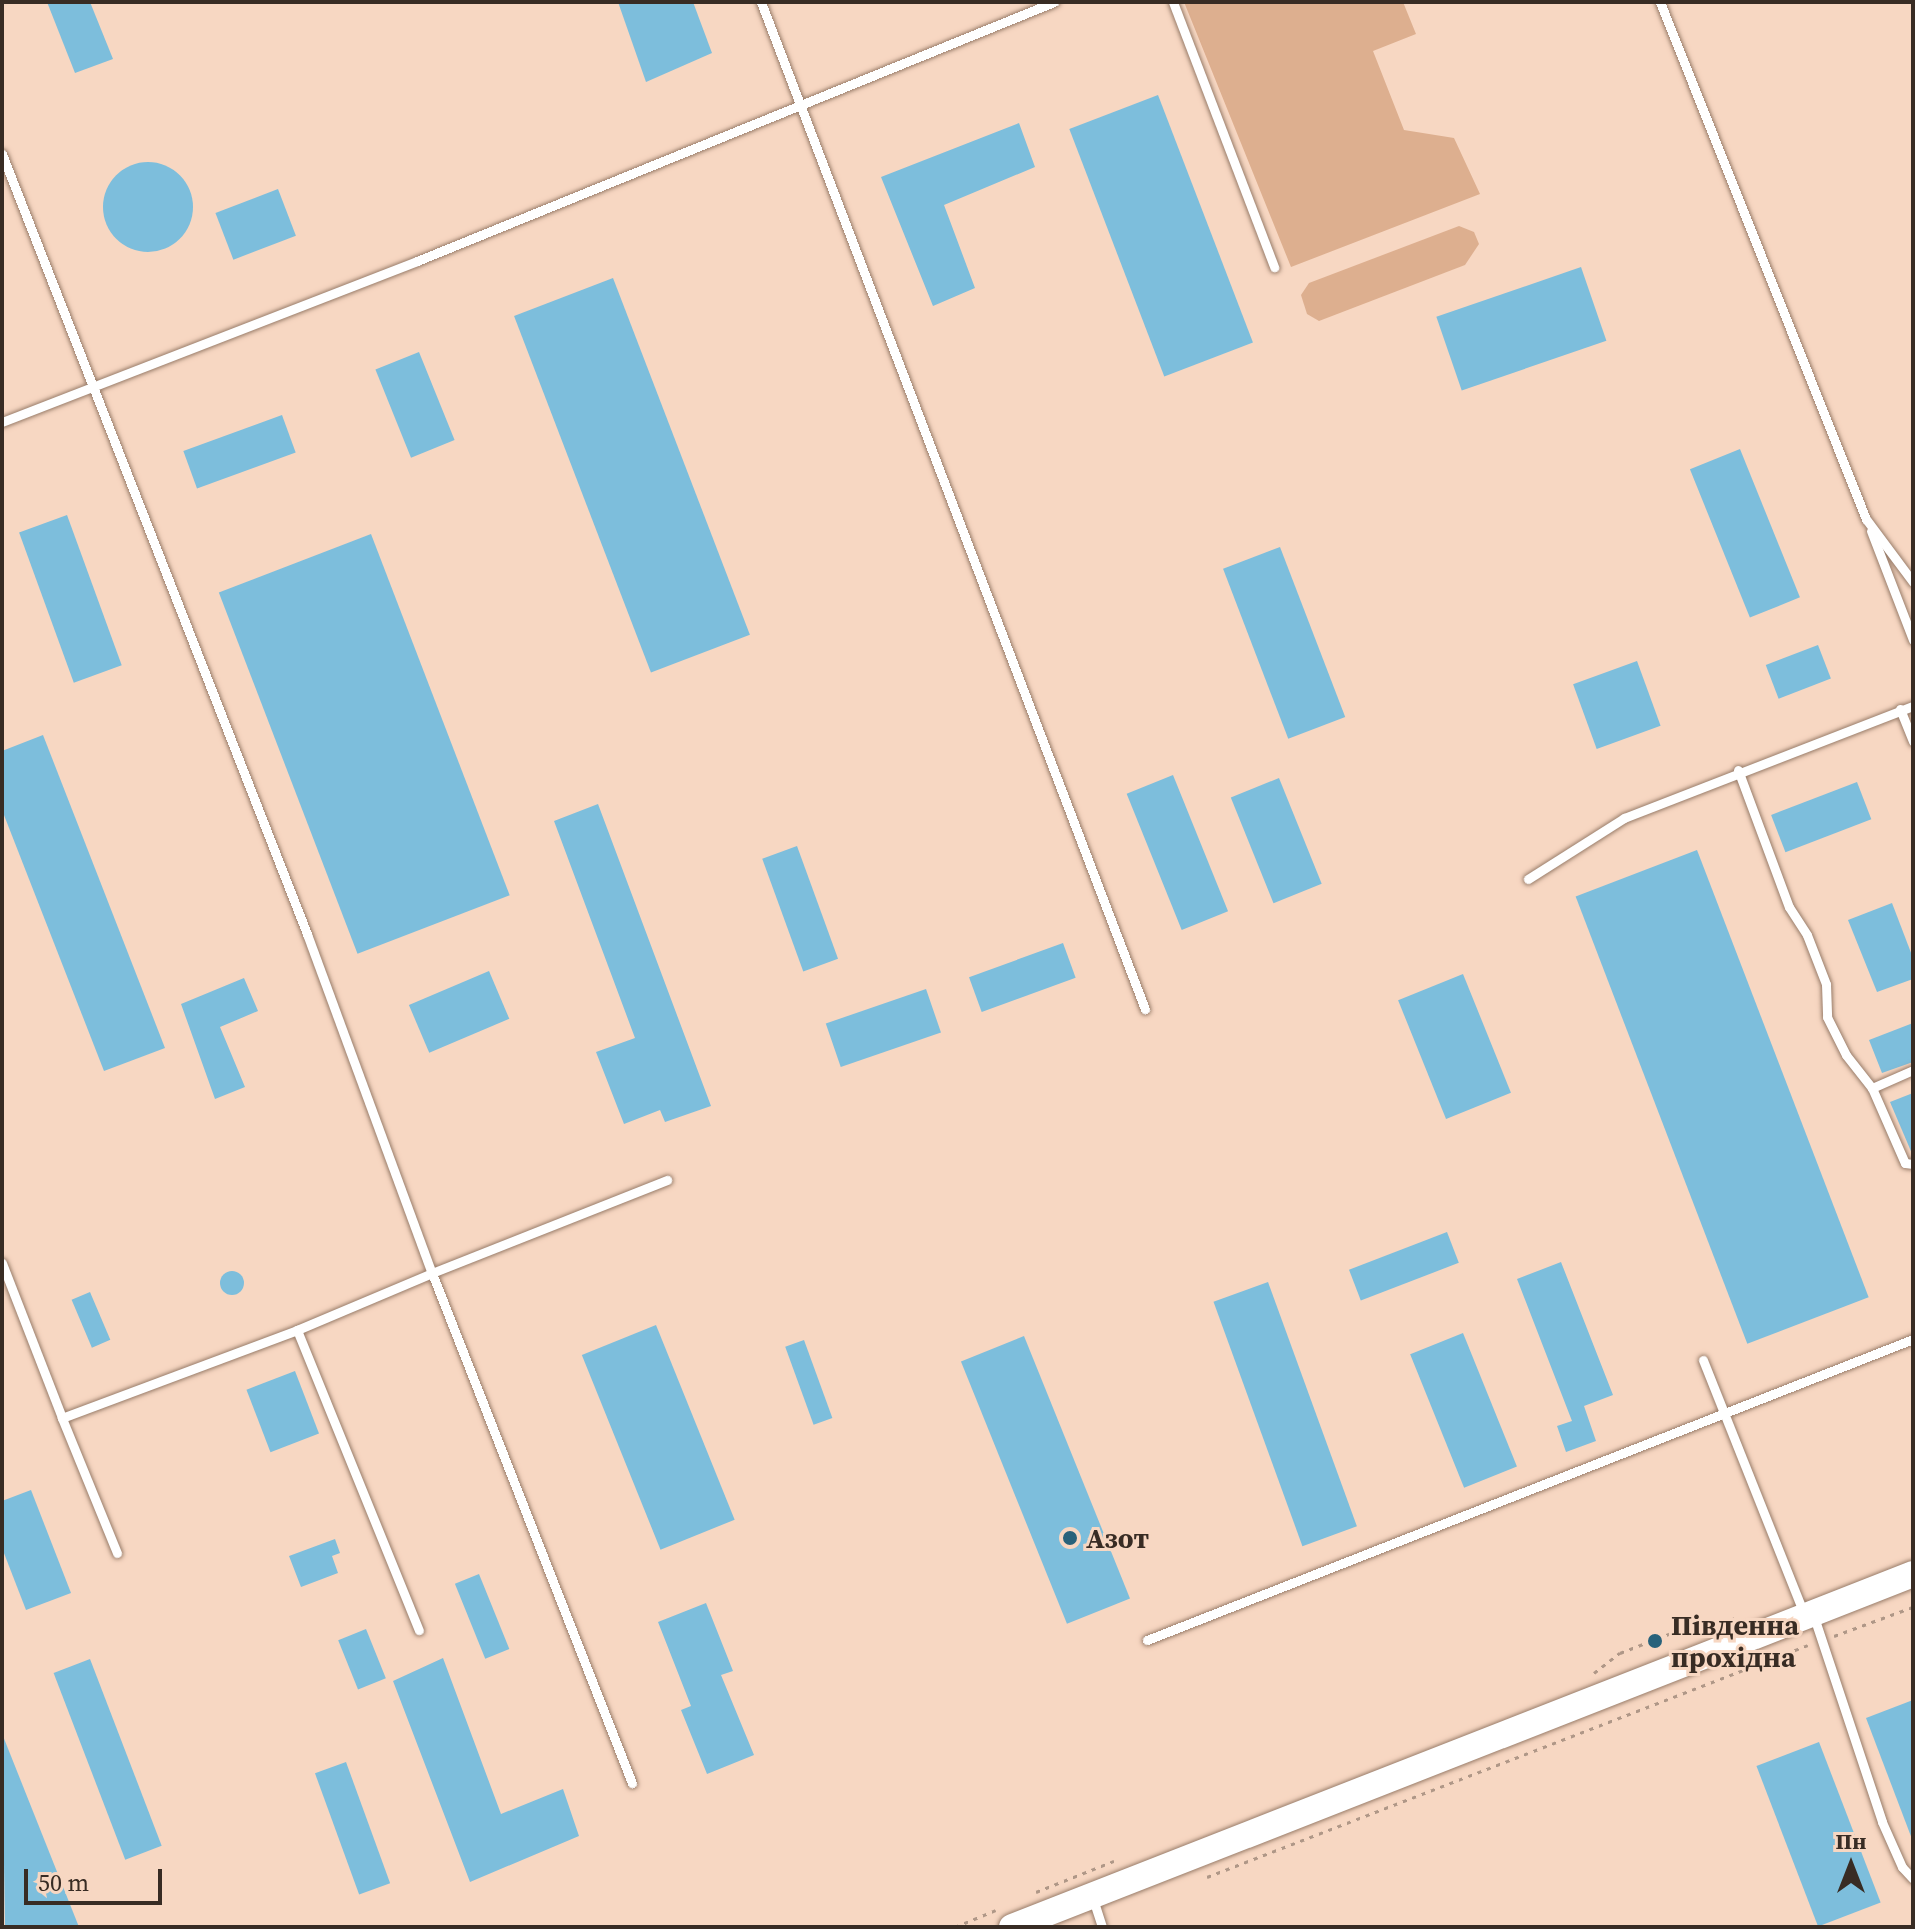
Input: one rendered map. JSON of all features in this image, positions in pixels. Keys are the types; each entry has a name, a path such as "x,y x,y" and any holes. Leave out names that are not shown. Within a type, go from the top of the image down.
{"main road":[{"path":"1012,1927 1913,1574"}],"lane":[{"path":"761,2 1145,1009"},
{"path":"2,422 802,106 1054,2"},
{"path":"1173,2 1274,267"},
{"path":"1660,2 1913,640"},
{"path":"2,154 307,934 432,1273 632,1783"},
{"path":"1866,519 1913,582"},
{"path":"1528,879 1624,818 1738,770 1913,706"},
{"path":"1900,709 1913,741"},
{"path":"1738,770 1789,907 1807,935 1826,984 1827,1017 1846,1055 1872,1088 1905,1163 1913,1164"},
{"path":"1872,1088 1913,1070"},
{"path":"62,1418 297,1330 667,1180"},
{"path":"2,1263 117,1553"},
{"path":"297,1330 419,1630"},
{"path":"1147,1640 1723,1410 1913,1339"},
{"path":"1703,1360 1822,1640 1882,1822 1902,1867 1913,1879"},
{"path":"1092,1896 1102,1927"}],"path":[{"path":"1198,1879 1913,1607"},
{"path":"1620,1653 1697,1623 1712,1627 1740,1616"}],"shaded area":[{"path":"1184,2 1403,2 1416,34 1373,51 1404,130 1454,138 1480,194 1291,267"},
{"path":"1459,226 1474,232 1479,244 1465,265 1319,321 1307,314 1301,295 1309,283"}],"building":[{"path":"47,2 90,2 113,59 75,73"},
{"path":"618,2 693,2 712,53 646,82"},
{"path":"1158,95 1253,342 1164,376 1069,129"},
{"path":"1019,123 1035,167 944,205 975,288 933,306 881,177"},
{"path":"148,162 165,165 180,175 190,190 193,207 190,224 180,239 165,249 148,252 131,249 116,239 106,224 103,207 106,190 116,175 131,165"},
{"path":"278,189 296,236 233,260 215,213"},
{"path":"1581,267 1606,341 1462,391 1436,317"},
{"path":"613,278 750,635 651,673 514,316"},
{"path":"419,352 455,440 411,458 375,370"},
{"path":"282,415 296,453 197,488 183,451"},
{"path":"1740,449 1800,597 1750,618 1690,469"},
{"path":"67,515 122,665 74,683 19,532"},
{"path":"371,534 510,895 358,954 219,592"},
{"path":"1280,547 1345,717 1288,739 1223,569"},
{"path":"1818,645 1831,679 1779,699 1766,665"},
{"path":"1637,661 1661,726 1597,749 1573,684"},
{"path":"43,735 165,1048 104,1071 2,810 2,751"},
{"path":"1173,775 1228,911 1182,930 1127,794"},
{"path":"1279,778 1322,884 1273,903 1231,797"},
{"path":"1857,782 1871,819 1785,852 1771,815"},
{"path":"598,804 711,1106 665,1122 660,1110 624,1124 596,1052 635,1038 554,821"},
{"path":"797,846 838,959 803,971 762,859"},
{"path":"1697,850 1869,1297 1747,1344 1576,897"},
{"path":"1892,903 1913,958 1913,979 1877,992 1848,920"},
{"path":"1063,943 1076,978 982,1012 969,977"},
{"path":"489,971 509,1019 429,1053 409,1005"},
{"path":"1463,974 1511,1093 1446,1119 1398,1000"},
{"path":"244,978 258,1011 220,1027 245,1087 215,1099 181,1004"},
{"path":"926,989 941,1032 841,1067 826,1024"},
{"path":"1913,1023 1913,1062 1882,1073 1869,1040"},
{"path":"1913,1093 1913,1156 1890,1102"},
{"path":"1447,1232 1459,1263 1361,1300 1349,1270"},
{"path":"1561,1262 1613,1395 1584,1406 1596,1441 1566,1452 1557,1426 1572,1421 1517,1279"},
{"path":"232,1271 240,1275 244,1283 240,1291 232,1295 224,1291 220,1283 224,1275"},
{"path":"1268,1282 1357,1526 1302,1546 1213,1302"},
{"path":"90,1292 110,1340 92,1348 72,1300"},
{"path":"656,1325 735,1520 660,1550 582,1355"},
{"path":"1463,1333 1517,1467 1464,1488 1410,1354"},
{"path":"1024,1336 1130,1598 1067,1624 961,1361"},
{"path":"804,1340 832,1418 814,1425 785,1347"},
{"path":"295,1371 319,1434 270,1452 246,1390"},
{"path":"31,1490 71,1593 26,1610 2,1548 2,1501"},
{"path":"335,1539 340,1553 332,1556 338,1573 301,1587 289,1556"},
{"path":"479,1574 509,1649 485,1659 455,1584"},
{"path":"706,1603 733,1671 721,1675 754,1755 707,1774 681,1710 691,1706 658,1622"},
{"path":"366,1629 386,1678 358,1689 338,1640"},
{"path":"443,1658 501,1814 563,1789 579,1836 470,1882 393,1681"},
{"path":"90,1659 162,1846 125,1860 54,1673"},
{"path":"1913,1700 1913,1838 1912,1839 1866,1718"},
{"path":"3,1736 79,1927 5,1927"},
{"path":"1819,1742 1881,1903 1818,1927 1756,1766"},
{"path":"346,1762 390,1883 359,1895 315,1773"}],"place":[{"name":"Азот","path":"1070,1538"},
{"name":"Південна прохідна","path":"1655,1641"}]}
